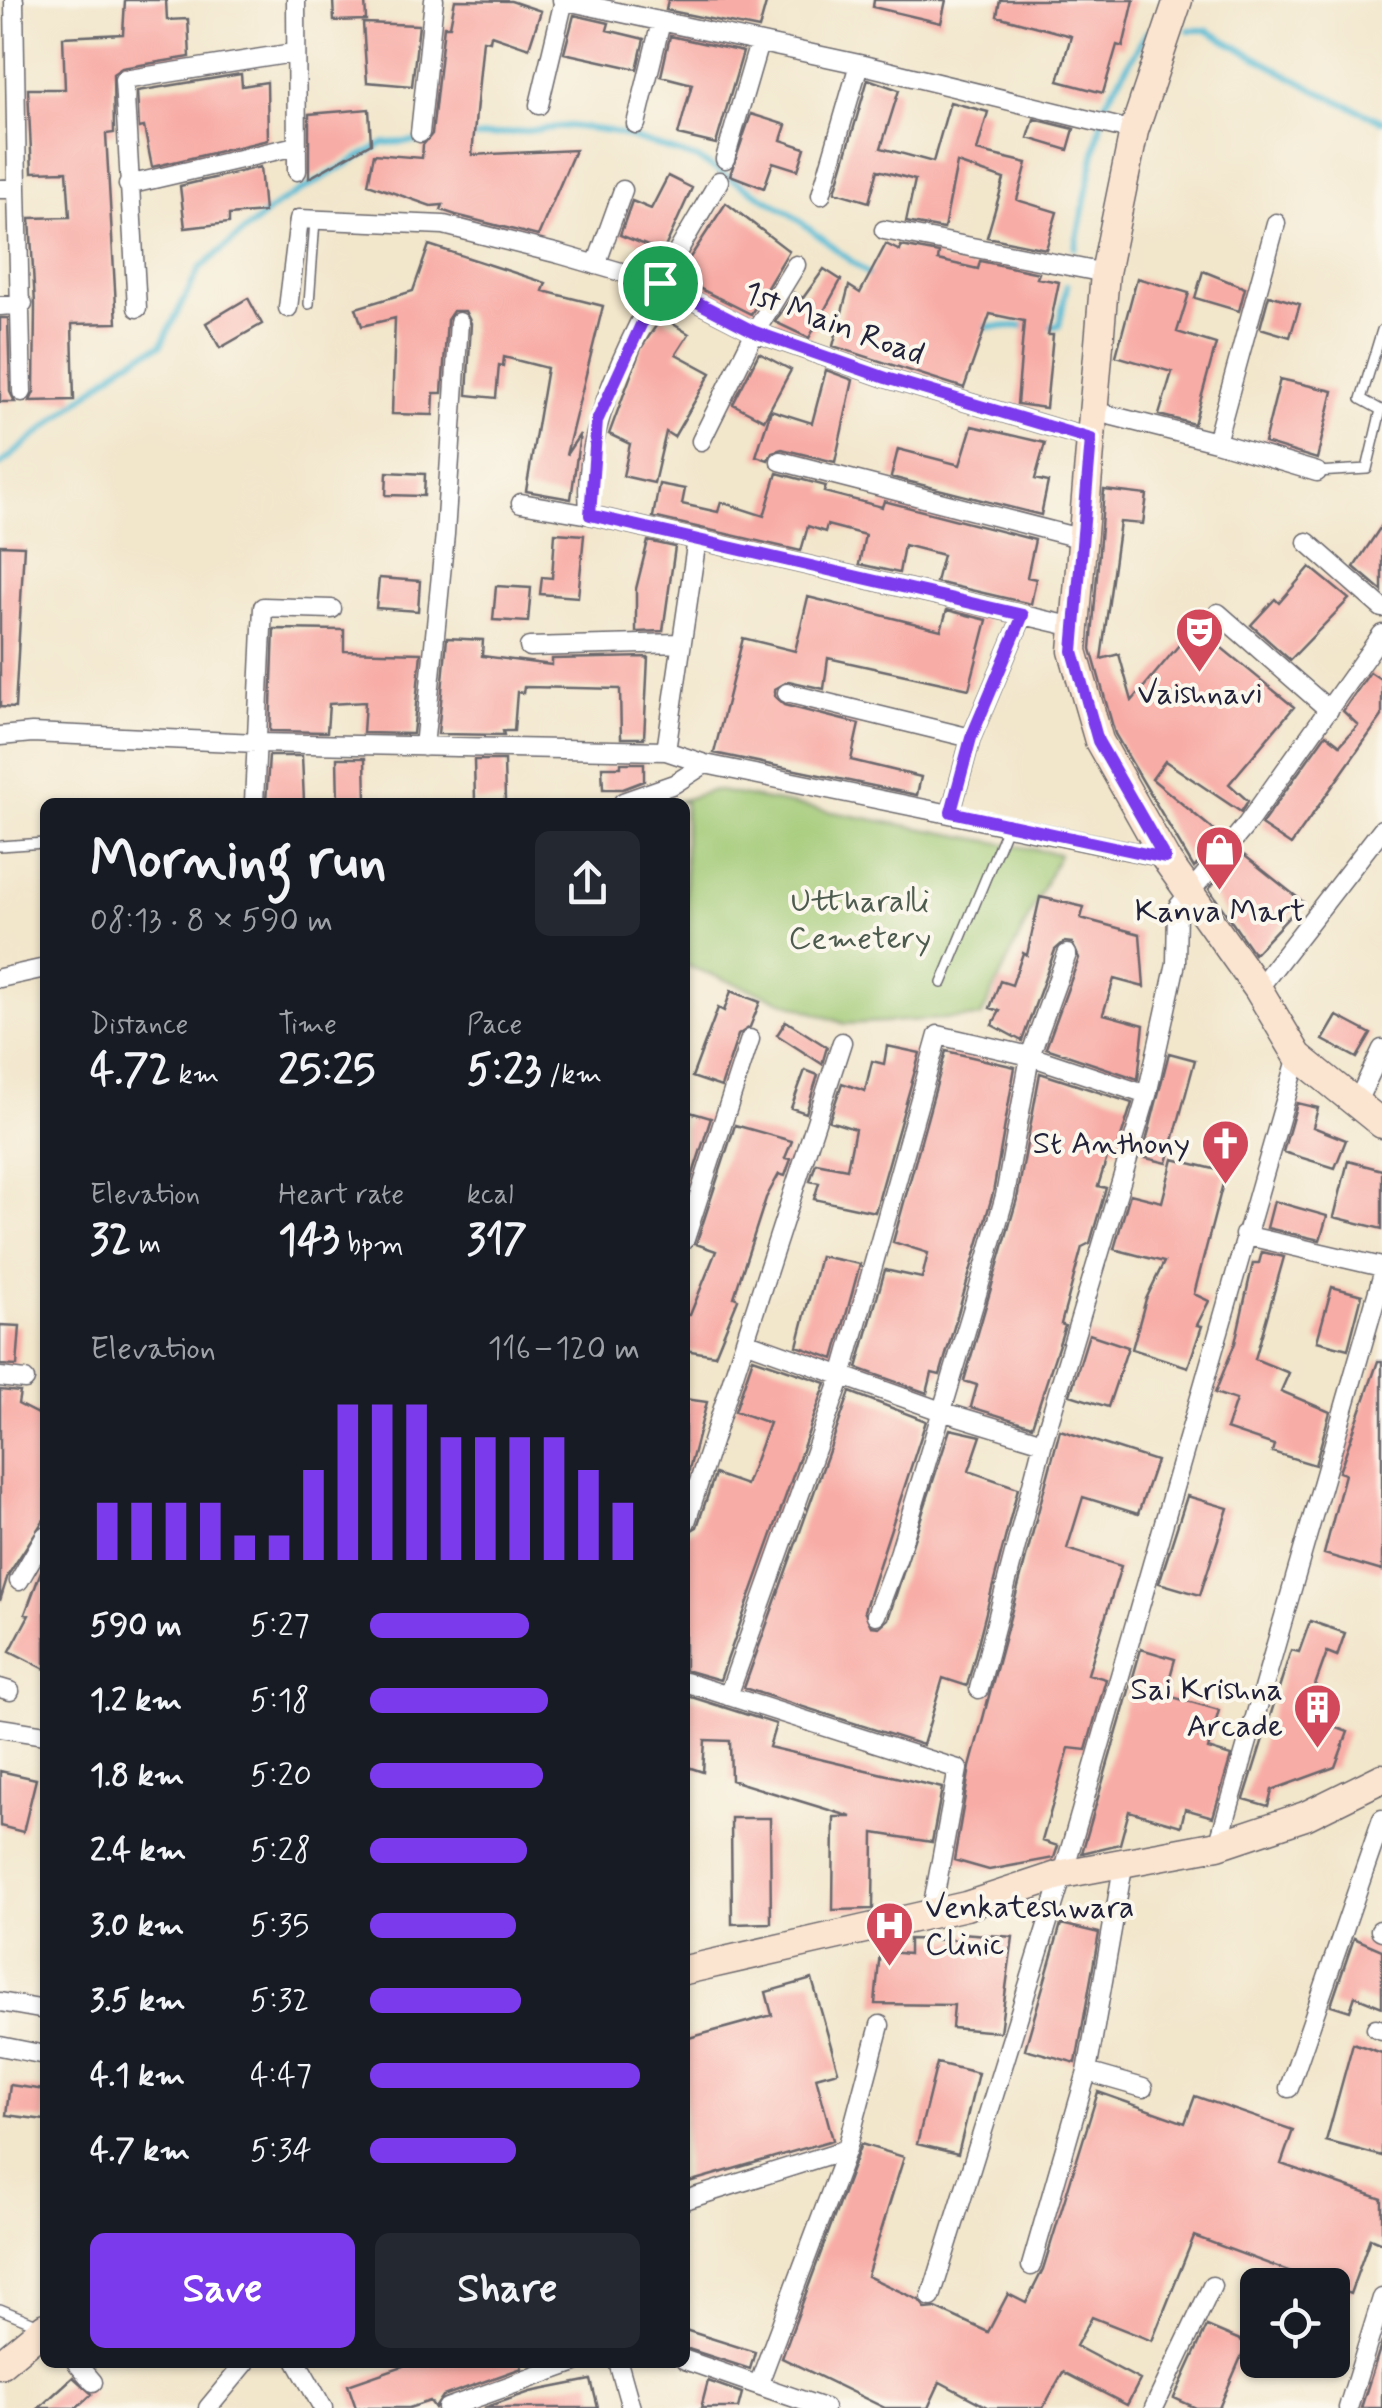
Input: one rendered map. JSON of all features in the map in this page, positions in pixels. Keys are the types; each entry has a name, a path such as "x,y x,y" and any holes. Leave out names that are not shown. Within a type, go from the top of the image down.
{"main road":[{"path":"1172,1 1123,128 1105,273 1073,651 1098,741 1165,858 1258,990 1298,1056 1382,1124"},
{"path":"690,1969 931,1915 1063,1874 1218,1845 1305,1816 1382,1778"},
{"path":"0,2364 40,2331"}],"street":[{"path":"14,0 7,28 9,188 23,304 22,392"},
{"path":"296,0 297,171"},
{"path":"420,132 434,0"},
{"path":"539,104 563,0 860,64 1123,128"},
{"path":"636,124 661,22"},
{"path":"726,160 758,42"},
{"path":"137,308 124,80 294,53"},
{"path":"821,195 860,64"},
{"path":"128,185 296,146"},
{"path":"590,515 597,421 660,283 719,181"},
{"path":"596,265 623,190"},
{"path":"288,308 299,219 314,220"},
{"name":"1st Main Road","path":"314,220 444,225 660,283 755,332 886,378 1092,425 1216,442 1317,472"},
{"path":"1216,442 1276,222"},
{"path":"884,230 1105,273"},
{"path":"702,441 755,332 796,265"},
{"path":"0,306 23,304"},
{"path":"424,747 445,534 459,322"},
{"path":"780,461 1083,539"},
{"path":"521,503 590,515 1075,628"},
{"path":"666,751 697,540"},
{"path":"1308,542 1382,608"},
{"path":"254,798 263,607 332,609"},
{"path":"1218,613 1329,710"},
{"path":"951,812 971,738 1023,615"},
{"path":"979,1689 1043,1442 1147,1095 1176,963 1177,908 1247,824 1382,634"},
{"path":"529,647 681,643"},
{"path":"786,693 971,738"},
{"path":"0,736 32,733 257,743 666,751 704,764 1165,858"},
{"path":"634,798 674,784 704,764"},
{"path":"1258,990 1382,829"},
{"path":"876,1615 1005,1196 1030,1056 1067,954"},
{"path":"0,978 40,969"},
{"path":"728,1696 842,1376 938,1035 1030,1056 1147,1095"},
{"path":"690,1224 750,1040"},
{"path":"690,1510 842,1042"},
{"path":"1355,1106 1382,1049"},
{"path":"932,2297 1063,1874 1298,1056"},
{"path":"1244,1235 1382,1268"},
{"path":"1218,1845 1382,1277"},
{"path":"745,1341 941,1411 1043,1442"},
{"path":"0,1378 25,1380"},
{"path":"19,1581 40,1545"},
{"path":"690,1684 958,1769 931,1915"},
{"path":"0,1728 40,1734"},
{"path":"1289,2088 1382,1820"},
{"path":"1030,2266 1087,2072 1124,1860"},
{"path":"0,2002 40,2009"},
{"path":"759,2383 847,2149 880,2025"},
{"path":"0,2046 40,2055"},
{"path":"1087,2072 1144,2088"},
{"path":"690,2198 847,2149"},
{"path":"1154,2408 1212,2286"},
{"path":"1348,2408 1382,2298"},
{"path":"690,2362 824,2408"},
{"path":"81,2368 94,2382"},
{"path":"208,2408 241,2368"},
{"path":"300,2368 323,2408"},
{"path":"446,2408 559,2368"},
{"path":"620,2368 631,2408"}],"lane":[{"path":"308,304 314,220"},
{"path":"1317,472 1367,468 1381,410 1360,400 1382,330"},
{"path":"942,983 1008,825"},
{"path":"0,846 40,843"},
{"path":"0,2309 40,2325"}],"green space":[{"name":"Uttharalli Cemetery","path":"714,790 1059,854 981,1017 845,1024 690,967 689,798"}],"building":[{"path":"125,0 166,0 167,20 188,19 190,57 122,68 113,74 114,133 106,134 117,323 72,324 74,400 30,401 34,392 35,304 30,218 70,217 67,171 32,172 28,89 65,89 63,37 123,34"},
{"path":"333,0 365,0 366,20 334,21"},
{"path":"455,0 511,1 541,11 529,48 491,35 490,41 483,40 472,155 575,150 538,236 456,215 441,210 443,205 431,206 368,184 374,154 422,158 423,145 432,134 444,26 450,26"},
{"path":"668,0 767,0 759,29 666,10"},
{"path":"874,0 946,0 941,23 873,7"},
{"path":"1000,0 1134,0 1123,47 1117,45 1103,93 1058,81 1071,36 997,16"},
{"path":"574,15 609,23 607,30 644,39 637,69 564,53"},
{"path":"363,23 419,25 412,86 367,82"},
{"path":"670,36 743,52 716,144 678,135 692,84 661,76"},
{"path":"241,74 242,86 267,82 268,140 152,167 144,127 139,128 137,91"},
{"path":"868,79 899,90 881,148 933,162 950,102 988,112 977,151 1027,163 1017,200 1057,212 1046,249 987,237 1004,179 957,163 944,229 906,222 915,180 878,170 869,202 835,192"},
{"path":"369,109 371,143 309,178 309,114"},
{"path":"751,114 786,125 781,140 805,148 798,170 773,162 764,188 730,175"},
{"path":"1034,119 1074,129 1068,150 1028,138"},
{"path":"260,167 264,212 229,215 229,223 185,228 180,186"},
{"path":"668,176 692,188 663,252 620,235 632,201 651,209"},
{"path":"726,203 789,251 751,314 683,280 692,264 687,262"},
{"path":"886,244 900,251 901,246 939,253 938,260 978,269 980,261 1039,273 1037,278 1059,282 1048,335 1053,335 1046,408 1017,404 1024,321 990,314 964,388 833,346 849,286 860,293"},
{"path":"429,245 546,283 543,291 603,306 566,455 580,434 571,499 526,491 547,368 504,357 503,366 499,365 496,398 467,395 471,323 465,311 453,311 447,320 442,393 434,393 433,415 392,414 395,318 362,326 356,308 413,291"},
{"path":"824,269 841,280 809,338 775,322 794,293 803,298"},
{"path":"1203,271 1245,288 1239,311 1195,298"},
{"path":"1137,278 1189,293 1177,332 1216,344 1194,424 1159,415 1172,372 1116,356"},
{"path":"1269,295 1300,304 1290,337 1260,328"},
{"path":"248,298 262,324 220,348 206,323"},
{"path":"662,317 689,334 676,354 711,373 674,437 666,432 654,483 623,476 630,444 609,434 641,348"},
{"path":"0,318 8,318 10,392 15,402 0,402"},
{"path":"759,353 791,370 764,420 733,404"},
{"path":"826,370 853,380 835,462 782,449 772,452 768,460 756,456 771,410 812,423"},
{"path":"1280,379 1333,391 1317,459 1264,443"},
{"path":"972,426 1045,443 1035,479 1048,482 1041,515 891,477 898,449 960,465"},
{"path":"387,472 425,474 424,496 386,495"},
{"path":"777,473 826,486 824,492 882,507 884,501 1035,540 1027,577 1036,579 1031,604 936,582 943,555 904,545 899,573 859,564 865,535 827,525 825,532 808,526 801,551 653,517 659,484 685,489 682,504 718,512 721,502 764,516"},
{"path":"1104,490 1147,495 1143,524 1120,522 1101,659 1119,654 1132,701 1195,626 1294,707 1229,784 1248,801 1241,812 1165,761 1152,779 1221,836 1194,868 1115,734 1091,649"},
{"path":"1382,525 1382,591 1354,567"},
{"path":"555,533 584,535 578,597 540,594 542,577 552,578"},
{"path":"648,541 675,547 663,631 636,632 636,589"},
{"path":"0,545 24,546 15,708 0,707"},
{"path":"1310,567 1349,599 1290,660 1251,625 1275,599 1279,603"},
{"path":"379,578 420,581 418,611 376,608"},
{"path":"496,586 531,588 528,622 493,620"},
{"path":"808,597 941,630 947,610 987,620 969,689 828,658 824,689 789,681 775,689 775,697 784,705 859,724 851,760 921,777 917,795 714,753 743,638 795,651"},
{"path":"274,629 344,630 344,651 421,653 413,734 363,733 365,702 329,704 327,732 270,731"},
{"path":"447,638 483,640 482,656 552,665 552,659 648,657 644,738 621,738 620,689 576,688 524,687 523,693 517,692 514,731 503,731 504,735 438,734"},
{"path":"1370,672 1382,680 1382,716 1291,845 1261,825 1326,734 1340,745 1358,725 1343,711"},
{"path":"269,756 302,756 304,798 266,798"},
{"path":"337,758 365,758 366,798 338,798"},
{"path":"474,760 504,760 505,798 475,798"},
{"path":"621,763 644,763 644,781 623,789 603,789 602,767 621,767"},
{"path":"1240,852 1303,902 1254,954 1209,889"},
{"path":"1040,897 1084,907 1081,918 1140,934 1144,987 1114,979 1103,1014 1144,1025 1138,1079 1046,1048 1079,958 1072,943 1064,942 1055,950 1022,1041 992,1025 1000,1011 990,1008 1000,981 1012,985 1023,953 1027,955"},
{"path":"731,991 760,1002 750,1027 738,1035 721,1087 692,1077 718,1008 724,1011"},
{"path":"1337,1016 1371,1034 1357,1058 1323,1040"},
{"path":"786,1021 827,1047 822,1064 777,1035"},
{"path":"887,1046 920,1053 875,1212 814,1199 819,1183 810,1181 816,1163 847,1169 855,1129 829,1121 842,1083 865,1091 872,1061 884,1064"},
{"path":"946,1051 1015,1067 993,1193 940,1375 932,1373 927,1393 857,1368 885,1270 922,1278 928,1253 893,1242"},
{"path":"1169,1053 1195,1060 1167,1163 1142,1157"},
{"path":"805,1070 818,1075 806,1113 791,1108"},
{"path":"1040,1073 1132,1103 1117,1150 1110,1148 1098,1186 1106,1188 1090,1243 1082,1247 1061,1324 1065,1326 1032,1426 971,1407 977,1385 964,1381 1017,1199"},
{"path":"1297,1103 1318,1108 1313,1127 1346,1140 1335,1168 1283,1152"},
{"path":"690,1112 711,1118 690,1183"},
{"path":"735,1125 792,1141 785,1158 791,1159 785,1176 779,1174 766,1198 734,1297 738,1299 715,1355 690,1351 690,1315 716,1251 696,1244"},
{"path":"1173,1159 1226,1172 1194,1294 1209,1301 1197,1325 1202,1326 1188,1367 1132,1349 1146,1299 1164,1262 1114,1249 1130,1194 1162,1202"},
{"path":"1348,1161 1382,1170 1382,1229 1334,1217"},
{"path":"1274,1201 1327,1216 1320,1240 1267,1228"},
{"path":"1262,1252 1284,1257 1255,1359 1289,1373 1281,1391 1330,1412 1315,1465 1272,1452 1274,1445 1226,1429 1236,1400 1215,1393 1235,1343 1253,1263 1259,1263"},
{"path":"820,1256 860,1264 834,1359 797,1346"},
{"path":"1332,1287 1362,1295 1348,1349 1317,1341"},
{"path":"0,1325 20,1326 17,1366 0,1365"},
{"path":"1089,1334 1128,1347 1108,1407 1070,1395"},
{"path":"753,1358 826,1383 720,1680 690,1671 690,1531 697,1527 715,1474 746,1485 769,1423 735,1411"},
{"path":"1378,1361 1382,1361 1382,1571 1324,1554 1345,1474 1339,1472"},
{"path":"0,1390 20,1392 18,1404 40,1415 40,1526 8,1575 0,1601"},
{"path":"850,1392 926,1421 864,1611 871,1626 879,1627 888,1619 950,1429 981,1436 969,1471 1018,1488 967,1686 943,1678 923,1745 744,1688"},
{"path":"690,1400 707,1402 690,1466"},
{"path":"1060,1430 1156,1461 1138,1514 1083,1497 1067,1549 1121,1566 1088,1674 1106,1679 1086,1750 1069,1748 1042,1841 1058,1846 1054,1858 989,1870 954,1860 970,1767"},
{"path":"1187,1496 1228,1508 1200,1595 1159,1583"},
{"path":"40,1574 40,1666 10,1651 29,1615 25,1614"},
{"path":"1310,1621 1345,1633 1337,1656 1327,1652 1304,1716 1348,1732 1335,1767 1272,1790 1268,1806 1244,1799 1291,1650 1299,1652"},
{"path":"1141,1649 1175,1659 1165,1695 1219,1710 1208,1749 1231,1756 1213,1817 1185,1809 1181,1826 1129,1811 1120,1844 1082,1853"},
{"path":"690,1697 776,1724 769,1747 942,1788 932,1842 874,1833 873,1909 833,1910 834,1817 852,1817 731,1780 730,1741 705,1740 703,1772 690,1768"},
{"path":"0,1771 36,1779 23,1832 0,1826"},
{"path":"731,1818 770,1818 771,1923 732,1924"},
{"path":"1061,1924 1099,1933 1076,2063 1025,2049"},
{"path":"961,1933 1013,1937 1000,2032 952,2028 954,2005 875,2004 880,1951 909,1954 909,1939 961,1940"},
{"path":"1354,1938 1382,1950 1382,2007 1355,1996 1350,2011 1331,2005"},
{"path":"812,1979 838,2071 816,2077 833,2140 690,2182 690,2038 772,2015 766,1992"},
{"path":"1353,2043 1382,2053 1382,2156 1326,2141"},
{"path":"937,2063 978,2073 958,2154 917,2144"},
{"path":"10,2085 40,2089 40,2119 6,2115"},
{"path":"1098,2092 1185,2123 1195,2096 1293,2130 1281,2164 1382,2199 1382,2243 1370,2238 1350,2294 1350,2268 1280,2268 1194,2236 1152,2341 1092,2317 1076,2346 1140,2380 1127,2405 1063,2372 1043,2408 989,2408 940,2382 928,2408 885,2408 782,2358 861,2144 904,2157 867,2276 919,2300 926,2309 936,2308 988,2332 1008,2294 1026,2303 1043,2269"},
{"path":"1207,2326 1240,2340 1240,2359 1219,2408 1196,2408 1174,2398"},
{"path":"690,2332 755,2352 750,2369 690,2350"},
{"path":"1382,2342 1382,2408 1361,2408"},
{"path":"397,2368 522,2368 443,2396 435,2408 430,2401 409,2408 356,2408 348,2385"},
{"path":"73,2377 92,2394 77,2408 39,2408"},
{"path":"591,2380 598,2408 484,2408 530,2392"},
{"path":"708,2381 742,2393 738,2408 701,2408"}],"waterway":[{"path":"1189,30 1206,30 1315,90 1382,121"},
{"path":"1075,248 1105,103 1147,32"},
{"path":"468,138 569,126 610,131 698,159 788,212 873,278"},
{"path":"0,465 125,363 161,345 200,268 278,204 384,143 426,141"},
{"path":"1042,326 1059,326 1067,285"},
{"path":"977,327 1029,326"}],"place":[{"name":"Vaishnavi","path":"1200,674"},
{"name":"Kanva Mart","path":"1220,892"},
{"name":"St Anthony","path":"1225,1186"},
{"name":"Sai Krishna Arcade","path":"1318,1750"},
{"name":"Venkateshwara Clinic","path":"890,1968"}],"route":[{"path":"660,283 755,332 886,378 1091,439 1073,651 1098,741 1165,858 951,812 971,738 1023,615 590,515 597,421 660,283"}]}
